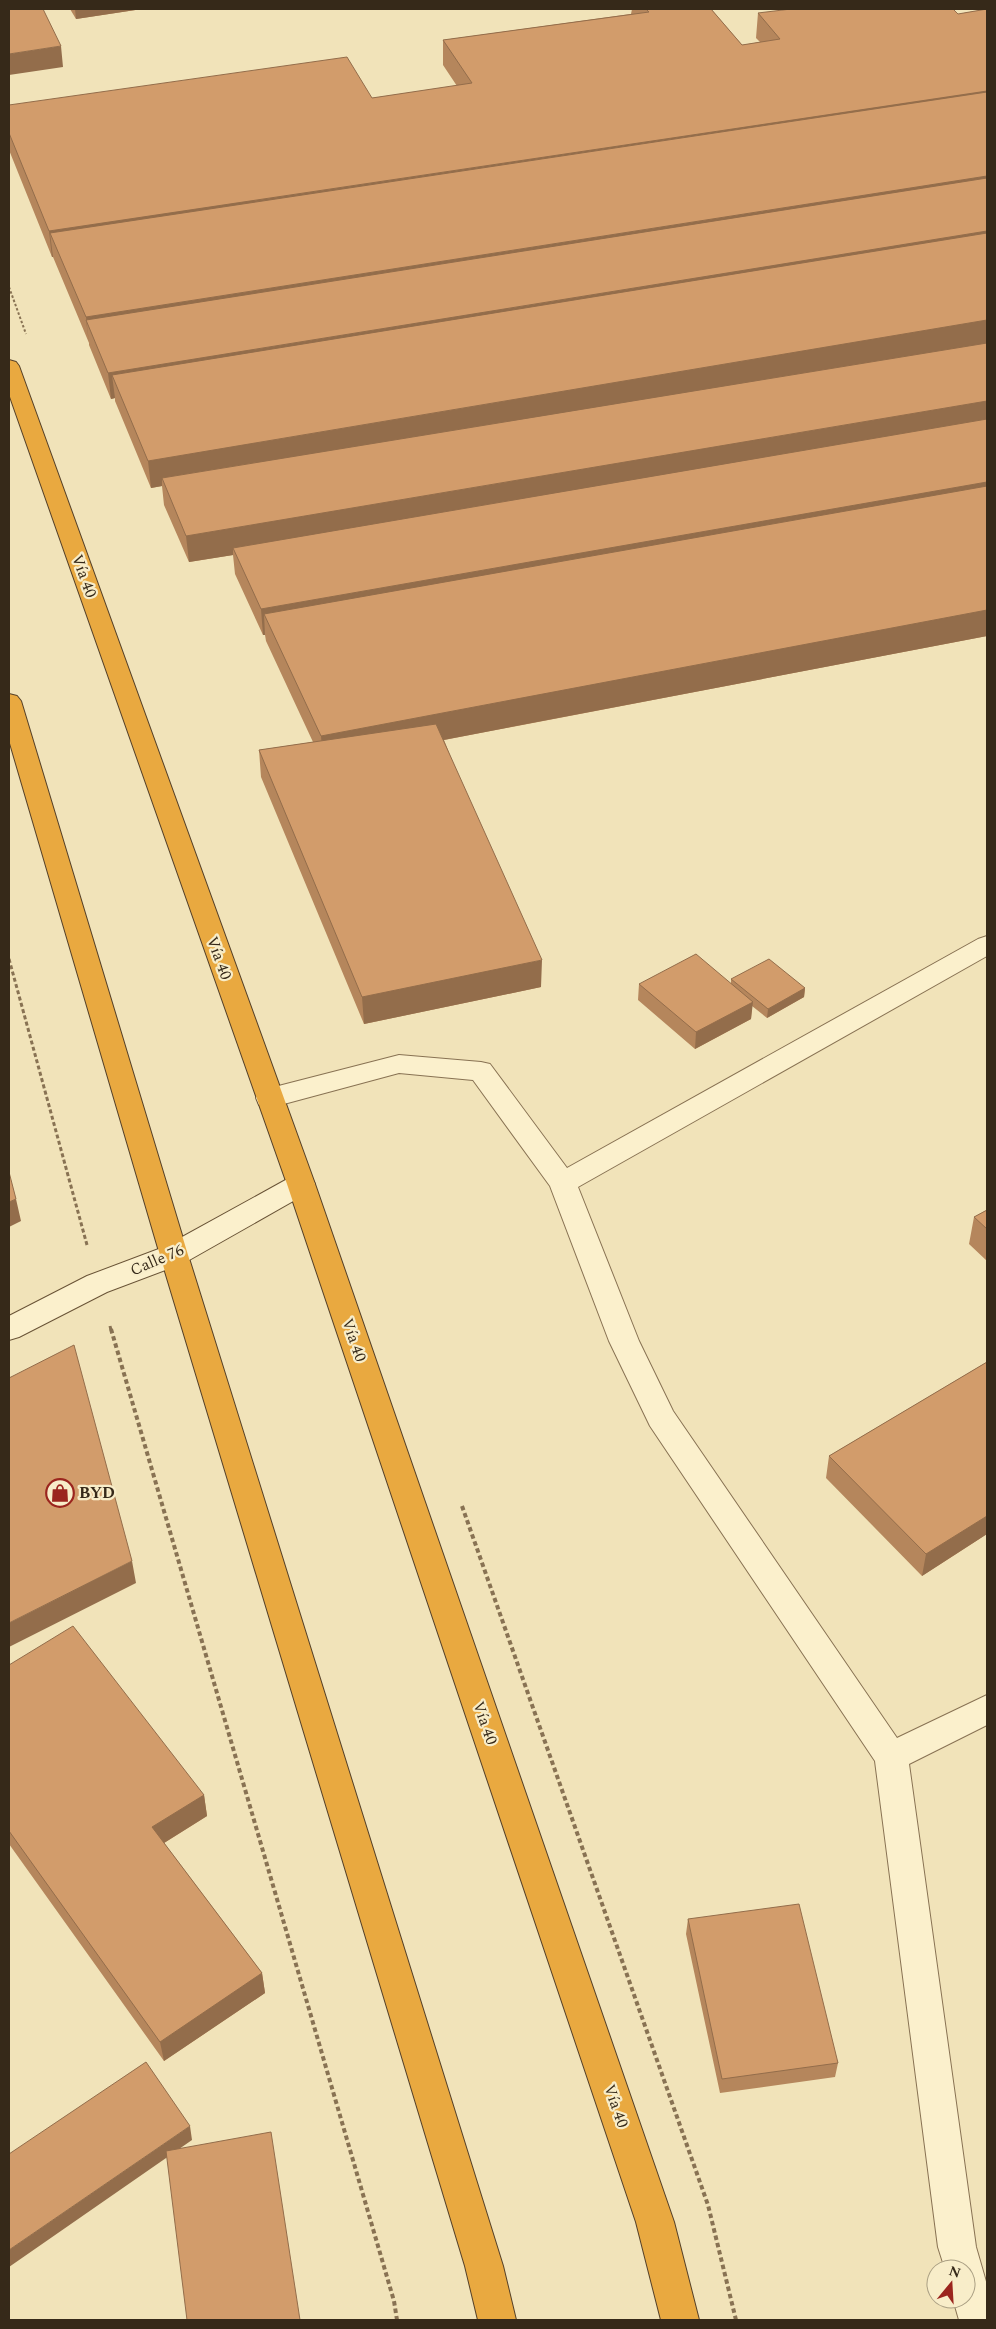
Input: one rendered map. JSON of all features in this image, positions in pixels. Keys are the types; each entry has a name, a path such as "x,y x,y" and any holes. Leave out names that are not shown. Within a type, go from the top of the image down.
{"highway":[{"name":"Vía 40","path":"9,366 300,1184 655,2222 680,2320"},
{"path":"9,701 174,1255 484,2266 496,2320"}],"street":[{"path":"563,1183 987,945"},
{"path":"269,1098 399,1064 481,1071 563,1183 624,1341 661,1418 891,1757 957,2247 961,2259"},
{"name":"Calle 76","path":"9,1329 98,1284 174,1255 300,1184"},
{"path":"891,1757 987,1709"}],"path":[{"path":"9,959 98,1284 392,2292 397,2320"}],"building":[{"path":"9,9 43,9 61,46 9,54"},
{"path":"646,9 711,9 742,45 780,39 758,13 791,9 953,9 958,14 987,9 987,91 49,231 9,133 9,105 347,57 372,98 472,83 443,40 649,12"},
{"path":"987,92 987,176 86,317 50,233"},
{"path":"987,178 987,231 108,373 86,320"},
{"path":"987,233 987,320 148,461 112,375"},
{"path":"987,343 987,401 186,536 162,478"},
{"path":"987,419 987,482 261,609 233,548"},
{"path":"987,486 987,610 321,736 264,614"},
{"path":"436,724 542,960 362,997 259,750"},
{"path":"696,954 753,1002 696,1032 639,984"},
{"path":"769,959 805,988 768,1009 731,979"},
{"path":"9,1172 16,1199 9,1202"},
{"path":"987,1210 987,1229 974,1217"},
{"name":"BYD","path":"74,1345 132,1561 9,1623 9,1378"},
{"path":"987,1362 987,1516 926,1554 829,1456"},
{"path":"73,1626 204,1795 152,1827 262,1973 160,2042 9,1831 9,1665"},
{"path":"799,1904 838,2063 722,2079 688,1919"},
{"path":"146,2062 190,2126 9,2250 9,2154"},
{"path":"271,2132 300,2320 187,2320 166,2151"}],"place":[{"name":"BYD","path":"60,1493"}]}
